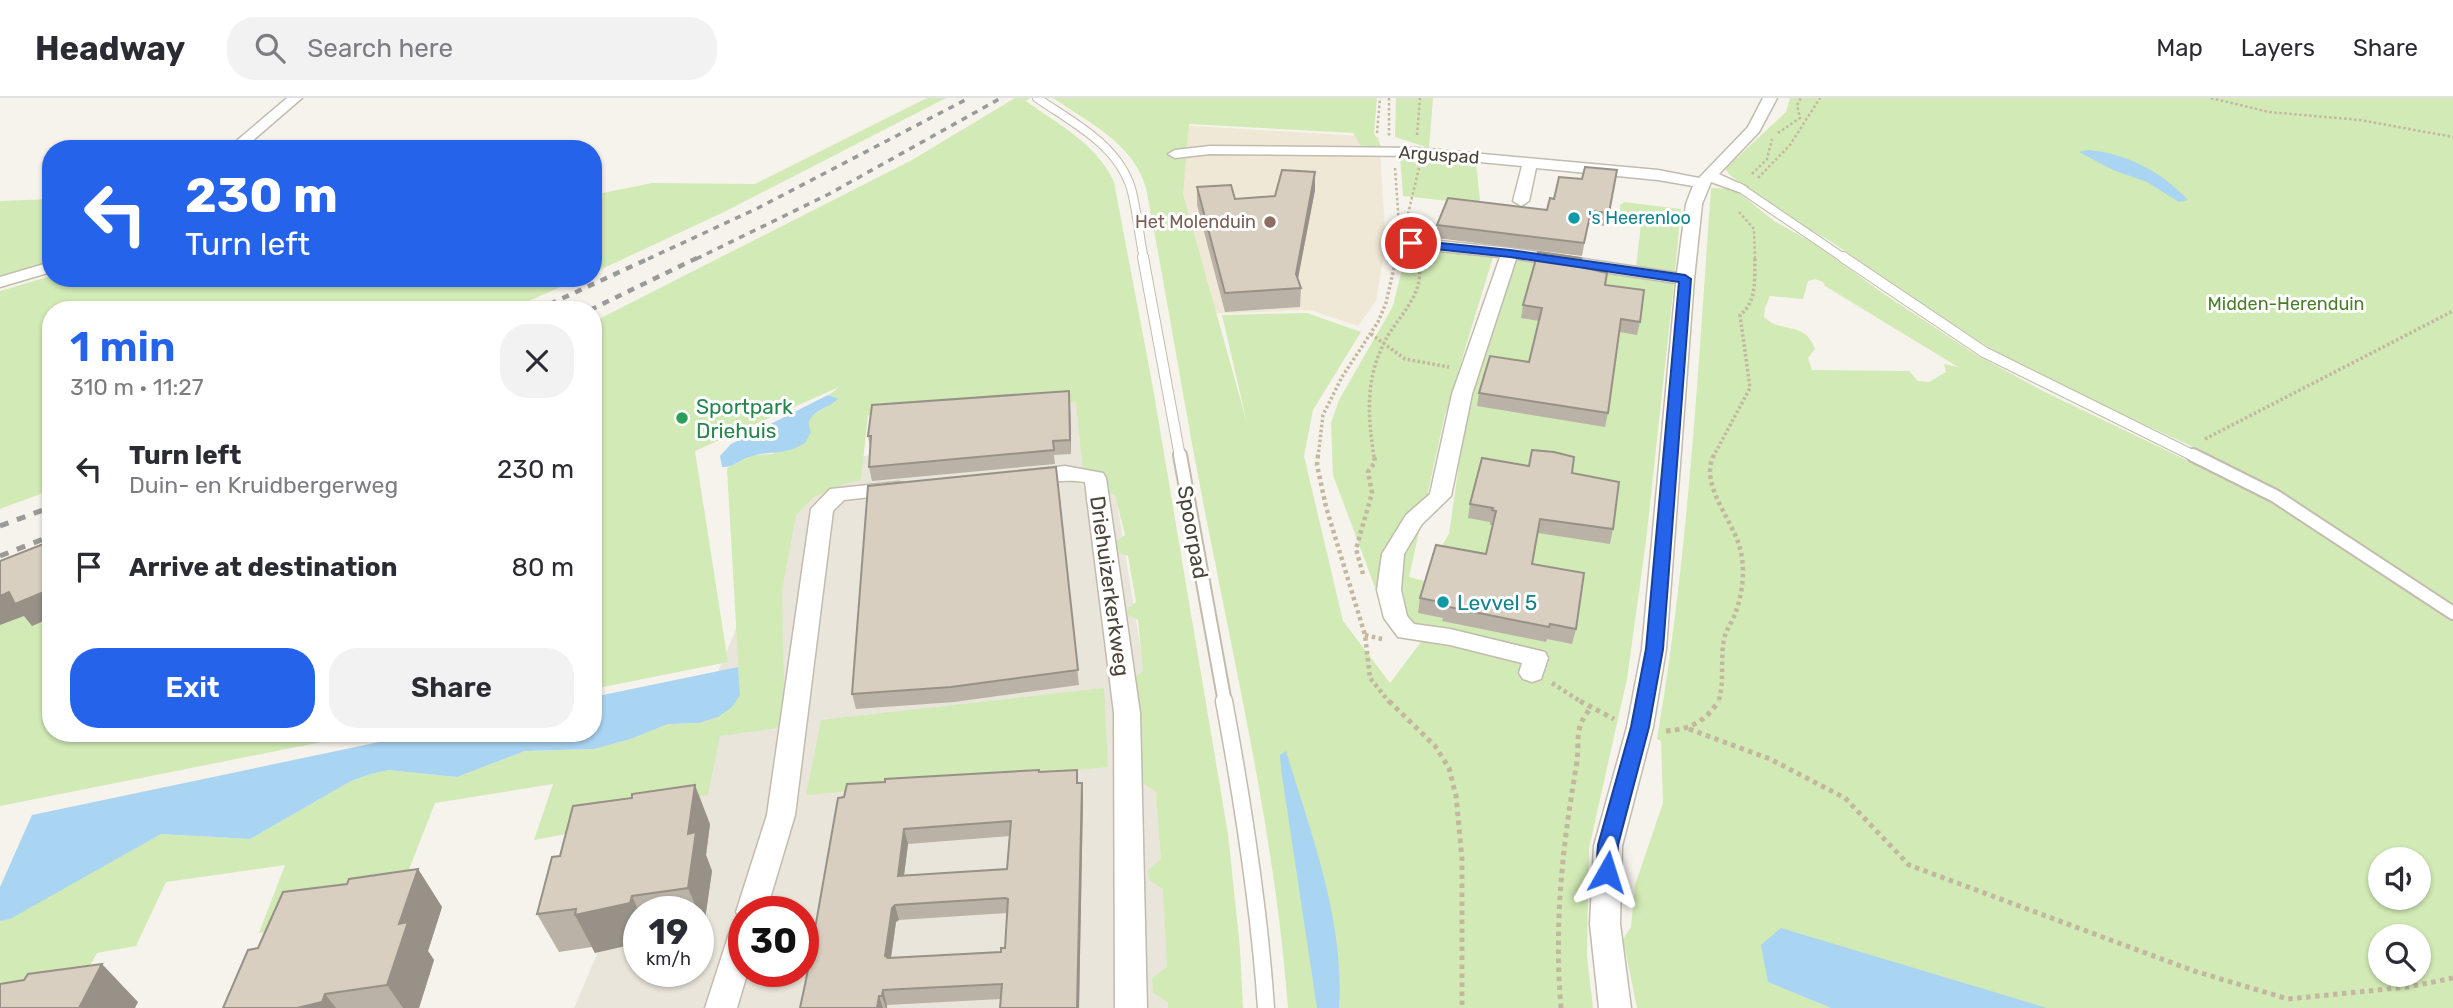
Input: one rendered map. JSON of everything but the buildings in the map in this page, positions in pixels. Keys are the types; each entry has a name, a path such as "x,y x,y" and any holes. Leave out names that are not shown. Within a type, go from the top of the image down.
{"street":[{"path":"245,140 295,98"},
{"path":"1615,1008 1605,924 1608,845 1640,727 1654,649 1685,279 1694,204 1706,180 1754,129 1770,98"},
{"name":"Arguspad","path":"1175,154 1210,150 1329,153 1391,144 1418,150 1706,180 1736,186"},
{"path":"1521,201 1530,162"},
{"path":"1405,242 1510,253 1685,279"},
{"path":"1510,253 1462,394 1440,496 1403,533 1393,554 1389,590 1396,618 1408,631 1450,637 1536,658 1532,673"},
{"path":"0,282 42,270"},
{"name":"Driehuizerkerkweg","path":"998,478 1065,472 1095,478 1127,713 1131,1008"},
{"path":"756,896 781,815 822,509 838,494 918,486"},
{"path":"718,1007 728,979"}],"lane":[{"name":"Spoorpad","path":"1037,98 1111,153 1126,173 1131,189 1248,831 1262,946 1266,1008"},
{"path":"1736,186 1984,352 2064,394 2187,451 2275,496 2453,613"}],"path":[{"path":"1377,132 1380,98"},
{"path":"1364,579 1356,550 1372,492 1368,472 1375,462 1367,411 1368,394 1384,343 1404,313 1421,278 1421,270 1405,242 1391,144 1389,98"},
{"path":"1420,98 1420,164 1408,214 1405,242 1386,303 1371,334 1342,377 1322,415 1317,465 1329,519 1365,635 1370,678 1384,697 1435,746 1449,768 1457,796 1462,859 1462,1008"},
{"path":"1801,98 1797,105 1800,118 1782,128 1771,141 1772,152 1761,169 1736,186 1734,196 1737,210 1754,229 1756,236 1753,297 1750,307 1740,315 1750,388 1709,464 1709,471 1717,498 1740,547 1744,573 1736,614 1724,638 1723,678 1719,702 1705,719 1688,729 1770,760 1845,798 1909,865 2194,971 2288,999 2408,987 2453,978"},
{"path":"1736,186 1759,177 1785,150 1819,98"},
{"path":"2211,98 2269,112 2360,120 2453,137"},
{"path":"1391,144 1418,150"},
{"path":"2187,451 2225,427 2453,311"},
{"path":"1371,334 1405,359 1470,370"},
{"path":"1386,632 1390,641"},
{"path":"1561,1008 1556,952 1565,824 1577,764 1579,722 1591,708"}],"shaded area":[{"name":"Het Molenduin","path":"1160,124 1379,137 1386,243 1376,301 1358,326 1309,310 1175,315"},
{"path":"1099,392 1199,1008 574,1008 803,473"}],"green space":[{"path":"927,98 946,98 724,212 602,269 602,193 652,183 755,184"},
{"path":"1015,98 1030,98 1026,101 1076,136 1098,157 1114,182 1153,388 1228,834 1240,948 1243,1008 1168,1008 1168,1002 1153,993 1152,978 1167,967 1163,889 1149,880 1148,870 1161,859 1156,792 1143,783 1134,678 1143,671 1138,620 1126,614 1126,610 1136,602 1128,556 1117,552 1115,542 1125,535 1115,495 1105,491 1083,471 1076,402 868,415 861,480 841,485 814,497 796,515 782,590 784,689 778,728 720,736 708,795 660,802 652,818 534,840 553,784 435,803 392,913 259,933 285,865 166,882 136,946 97,953 72,998 0,1008 0,921 10,918 161,834 250,839 351,781 371,774 388,770 457,777 525,751 594,749 631,739 668,724 700,723 718,717 740,695 727,468 753,455 773,454 808,427 810,417 837,400 829,395 839,387 695,451 728,662 602,687 602,317 912,160"},
{"path":"1053,98 1377,98 1374,133 1384,152 1361,146 1353,133 1189,124 1183,194 1247,423 1222,315 1307,313 1361,332 1313,410 1304,456 1343,621 1390,683 1424,638 1396,635 1389,625 1333,475 1331,423 1339,400 1393,306 1403,265 1404,245 1493,257 1445,415 1409,577 1433,583 1435,557 1449,534 1467,409 1513,260 1674,283 1646,541 1627,679 1589,848 1587,956 1593,1008 1288,1008 1275,888 1256,769 1146,188 1140,172 1121,147 1095,125"},
{"path":"1396,98 1433,98 1429,148 1395,137"},
{"name":"Midden-Herenduin","path":"1790,98 2453,98 2453,1008 2043,1008 1782,929 1768,982 1831,1008 1637,1008 1623,939 1631,927 1635,885 1663,803 1661,741 1657,739 1684,534 1711,188 1734,189 1774,221 1815,244 1881,292 1978,356 2045,392 2205,469 2193,447 2029,371 1961,331 1830,241 1786,216 1725,169 1786,112","holes":["1815,279 1823,282 1825,286 1958,367 1944,364 1946,372 1929,382 1918,381 1909,371 1812,370 1808,358 1815,349 1811,340 1799,331 1771,322 1764,317 1765,308 1770,296 1803,299 1808,281"]},
{"path":"1400,156 1476,164 1480,200 1477,204 1403,196"},
{"path":"42,199 42,265 0,277 0,201"},
{"path":"1624,202 1681,209 1675,272 1636,267 1642,216 1620,212 1620,205"},
{"path":"42,279 42,287 560,287 529,301 42,301 42,493 0,509 0,291"},
{"path":"42,556 42,742 322,742 0,806 0,573"},
{"path":"1104,688 1108,767 806,795 821,720"}],"water":[{"path":"2088,150 2116,155 2142,166 2167,181 2188,200 2179,202 2147,182 2113,170 2079,152"},
{"path":"828,395 838,399 812,416 809,426 811,432 805,443 790,450 756,455 722,467 720,456 731,444"},
{"path":"738,667 740,695 732,707 718,717 699,723 668,724 631,739 594,749 525,751 457,777 388,770 371,774 351,781 250,839 161,834 10,919 0,921 0,887 32,815 379,742 602,742 602,695"},
{"path":"1286,751 1324,878 1331,911 1337,943 1339,1008 1317,1008 1281,769 1280,755"},
{"path":"1781,928 2047,1008 1831,1008 1768,982 1761,945"}],"railway":[{"path":"648,259 758,208 969,98"},
{"path":"696,259 829,194 1001,98"},
{"path":"602,280 652,257"},
{"path":"602,304 699,257"},
{"path":"557,301 587,287"},
{"path":"0,526 42,510"},
{"path":"0,556 42,540"}],"place":[{"name":"'s Heerenloo","path":"1574,218"},
{"name":"Het Molenduin","path":"1270,222"},
{"name":"Sportpark Driehuis","path":"682,418"},
{"name":"Levvel 5","path":"1443,602"}],"route":[{"path":"1411,243 1510,253 1685,279 1654,649 1640,727 1608,845 1607,872"}]}
